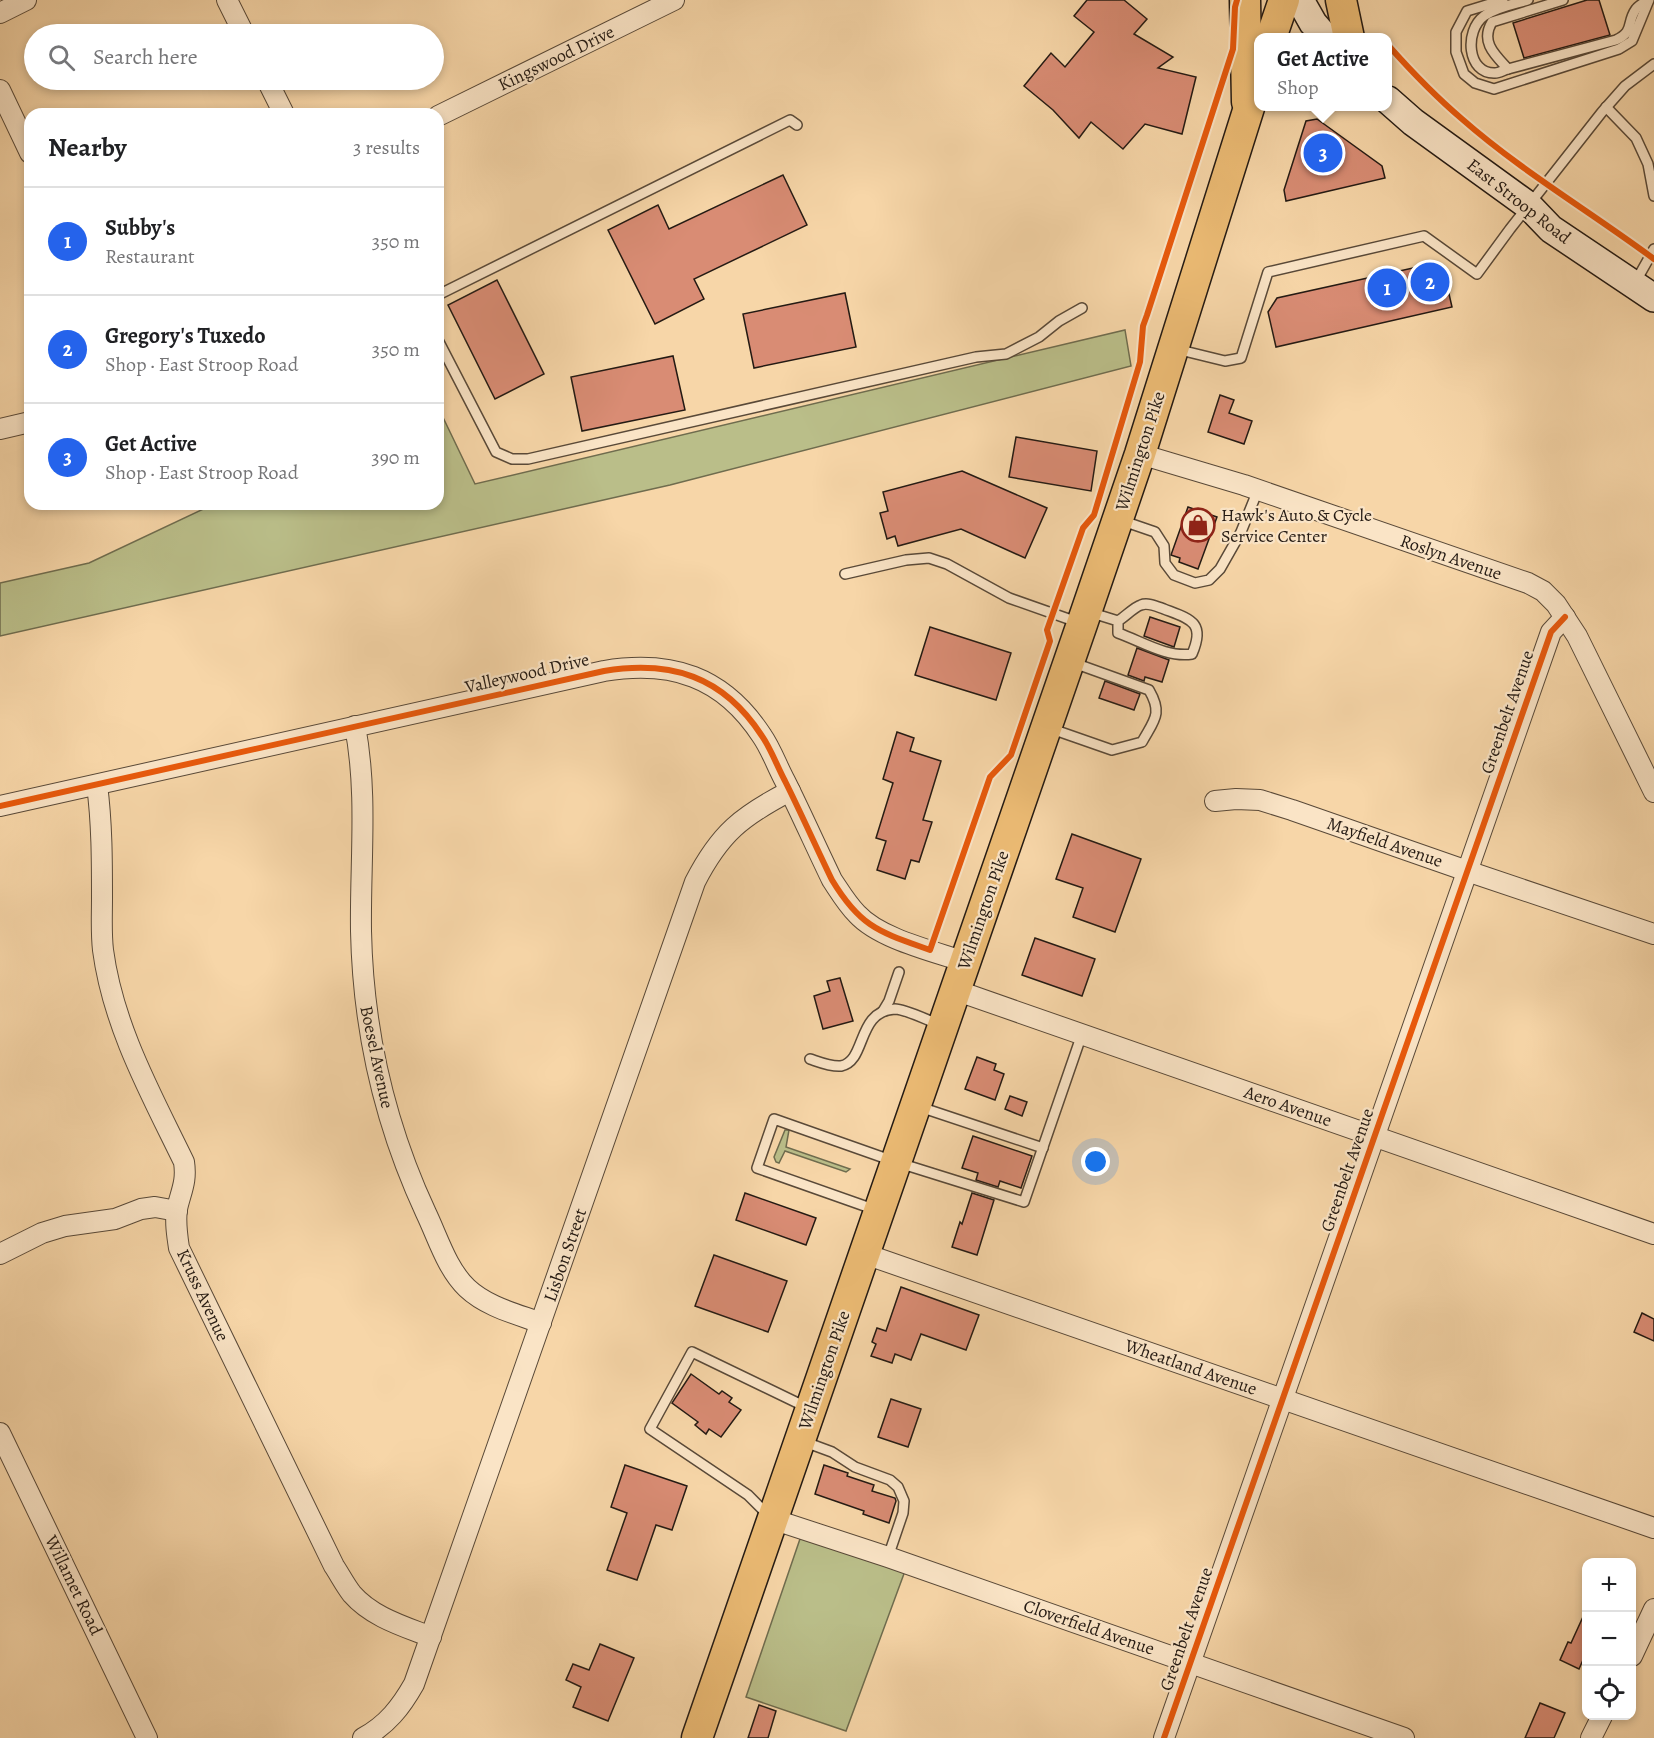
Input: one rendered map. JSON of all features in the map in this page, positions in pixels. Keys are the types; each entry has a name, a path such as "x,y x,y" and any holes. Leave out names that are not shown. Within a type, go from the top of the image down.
{"main road":[{"path":"1245,0 1253,112"},
{"path":"1273,33 1284,0"},
{"path":"1300,0 1322,33"},
{"path":"1341,0 1349,33"},
{"name":"East Stroop Road","path":"1392,104 1413,122 1529,206 1551,229 1644,291"},
{"name":"Wilmington Pike","path":"697,1738 1047,727 1253,112"}],"street":[{"path":"0,13 26,0"},
{"path":"227,0 239,24"},
{"name":"Kingswood Drive","path":"444,113 674,0"},
{"path":"0,90 24,140"},
{"path":"272,90 281,108"},
{"path":"0,429 24,423"},
{"name":"Roslyn Avenue","path":"1140,454 1258,490 1528,583 1543,591 1556,604 1576,636 1654,792"},
{"name":"Greenbelt Avenue","path":"1164,1738 1551,632 1565,617"},
{"name":"Valleywood Drive","path":"0,806 604,670 631,666 652,667 681,672 705,681 745,713 763,736 832,880 858,916 880,932 965,962"},
{"name":"Boesel Avenue","path":"355,726 361,767 362,931 365,995 383,1095 401,1155 455,1274 480,1299 541,1323"},
{"name":"Kruss Avenue","path":"97,785 102,819 102,948 120,1025 140,1073 184,1162 186,1176 177,1211 176,1227 179,1248 334,1566 352,1594 366,1607 386,1619 430,1637"},
{"name":"Lisbon Street","path":"363,1738 389,1720 403,1704 414,1684 695,882 721,839 758,808 790,791"},
{"name":"Mayfield Avenue","path":"1215,801 1260,800 1654,934"},
{"name":"Aero Avenue","path":"955,990 1654,1234"},
{"path":"0,1254 42,1233 65,1226 116,1219 141,1209 155,1207 177,1211"},
{"name":"Wheatland Avenue","path":"865,1254 1654,1528"},
{"name":"Willamet Road","path":"0,1433 147,1738"},
{"name":"Cloverfield Avenue","path":"772,1519 888,1557 1404,1738"},
{"path":"1636,1647 1654,1609"},
{"path":"1591,1738 1600,1720"}],"lane":[{"path":"1503,0 1467,11 1456,32 1456,52 1464,74 1475,83 1494,89 1619,49 1632,41 1648,0"},
{"path":"1528,0 1506,6 1485,16 1471,35 1470,47 1475,62 1484,70 1494,74 1616,40 1626,35 1635,10 1648,0"},
{"path":"1508,69 1491,50 1487,38 1492,22 1563,0"},
{"path":"1174,348 1226,361 1241,358 1268,272 1424,236 1478,274 1606,108 1625,86 1654,64"},
{"path":"1606,108 1636,138 1651,163 1654,196"},
{"path":"444,292 790,120 797,125"},
{"path":"1644,291 1654,249"},
{"path":"444,352 496,452 512,459 528,459 976,357 1006,354 1039,337 1059,321 1082,308"},
{"path":"1118,519 1155,532 1164,546 1165,563 1174,576 1195,584 1209,580 1220,569 1241,532 1258,490"},
{"path":"845,574 906,560 929,558 947,564 1009,598 1084,618 1118,621 1141,604 1152,605 1189,618 1195,626 1199,639 1192,654 1182,655 1118,633 1118,621"},
{"path":"1047,727 1112,750 1142,742 1157,714 1155,700 1149,690 1069,662"},
{"path":"883,1011 899,972"},
{"path":"810,1059 829,1065 843,1066 852,1060 871,1018 883,1011 897,1009 944,1026"},
{"path":"879,1211 757,1168 774,1119 896,1162 1024,1202 1082,1034"},
{"path":"916,1106 1043,1148"},
{"path":"772,1519 748,1495 650,1429 692,1352 811,1409"},
{"path":"800,1440 832,1452 855,1467 890,1480 898,1487 904,1501 903,1513 888,1557"}],"green space":[{"path":"1125,330 1131,366 670,485 0,636 0,583 89,563 201,510 444,510 444,419 475,484"},
{"path":"785,1130 789,1130 786,1147 850,1169 846,1172 785,1151 779,1163 776,1162 774,1157"},
{"path":"801,1536 905,1571 846,1731 746,1697"}],"building":[{"path":"1087,0 1124,0 1147,19 1134,34 1173,57 1158,68 1196,77 1182,134 1145,124 1123,149 1091,122 1079,138 1053,110 1024,86 1051,53 1065,67 1094,32 1074,16"},
{"path":"1587,0 1599,0 1610,35 1524,58 1513,23"},
{"path":"1317,119 1382,166 1385,178 1286,201 1284,190 1306,121"},
{"path":"783,175 807,225 694,279 704,299 655,324 608,230 658,205 669,229"},
{"path":"1431,264 1444,272 1452,307 1276,347 1268,312 1277,298"},
{"path":"497,280 544,374 495,399 448,305"},
{"path":"845,293 856,347 754,368 743,314"},
{"path":"673,356 685,410 582,431 571,377"},
{"path":"1220,395 1234,400 1229,413 1252,421 1244,444 1208,432"},
{"path":"1016,437 1097,451 1091,491 1009,477"},
{"path":"962,471 1047,508 1025,558 961,529 898,546 895,536 887,539 880,513 888,511 883,492"},
{"path":"1188,507 1217,517 1198,569 1179,562 1180,558 1171,555"},
{"path":"1150,617 1180,627 1174,647 1144,636"},
{"path":"930,627 1011,653 996,700 915,675"},
{"path":"1137,648 1169,660 1162,682 1145,677 1144,681 1128,675"},
{"path":"1105,681 1140,694 1134,710 1099,698"},
{"path":"897,732 914,738 910,751 941,761 923,820 932,822 919,862 911,860 905,879 877,870 886,841 876,838 893,783 883,779"},
{"path":"1072,834 1141,859 1115,932 1073,917 1083,888 1056,879"},
{"path":"1035,938 1095,959 1082,996 1022,975"},
{"path":"840,978 853,1021 823,1029 814,996 830,991 827,981"},
{"path":"977,1057 996,1064 994,1070 1004,1074 995,1100 965,1089"},
{"path":"1010,1096 1027,1102 1022,1116 1005,1109"},
{"path":"973,1136 1032,1156 1021,1188 1000,1181 998,1187 976,1180 978,1173 962,1168"},
{"path":"745,1193 816,1218 806,1245 736,1220"},
{"path":"972,1193 994,1200 977,1255 952,1247"},
{"path":"714,1255 787,1281 768,1332 695,1306"},
{"path":"901,1287 979,1315 966,1350 921,1334 911,1360 895,1354 892,1363 871,1356 876,1344 872,1342 877,1328 886,1331"},
{"path":"1642,1313 1654,1319 1654,1341 1634,1332"},
{"path":"691,1374 719,1394 722,1391 732,1398 729,1402 741,1410 721,1437 709,1429 706,1434 695,1425 698,1422 672,1403"},
{"path":"891,1399 921,1409 908,1447 878,1437"},
{"path":"625,1465 687,1486 672,1530 656,1525 637,1580 607,1570 627,1513 611,1507"},
{"path":"824,1465 874,1485 872,1491 895,1498 889,1523 863,1514 864,1511 815,1494"},
{"path":"1582,1619 1582,1662 1579,1669 1560,1660 1568,1642 1571,1643"},
{"path":"600,1644 634,1658 608,1721 573,1707 581,1687 566,1680 573,1664 589,1670"},
{"path":"1540,1703 1565,1713 1554,1738 1525,1738"},
{"path":"759,1705 776,1711 768,1738 748,1738"}],"cycle path":[{"path":"0,806 604,671 628,668 673,671 713,686 747,716 768,746 832,880 853,909 885,933 930,950 990,777 1011,755 1050,641 1047,630 1083,528 1094,515 1140,362 1143,326 1233,49 1237,0"},
{"path":"1392,49 1414,74 1485,138 1532,174 1654,259"},
{"path":"1164,1738 1551,632 1565,617"}],"place":[{"name":"Get Active","path":"1323,153"},
{"name":"Gregory's Tuxedo","path":"1430,282"},
{"name":"Subby's","path":"1387,288"},
{"name":"Hawk's Auto & Cycle Service Center","path":"1198,525"}]}
